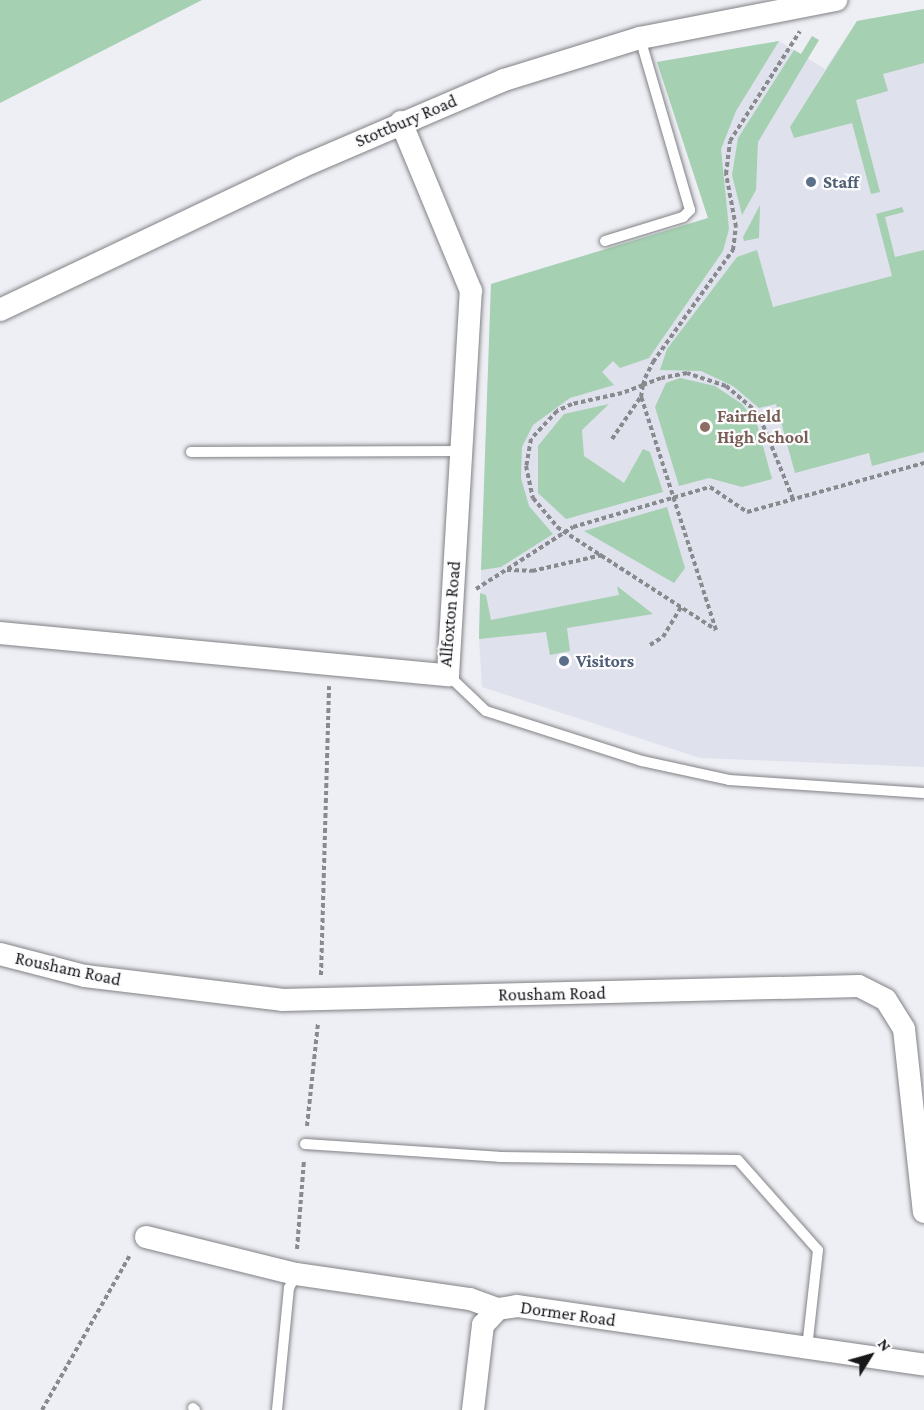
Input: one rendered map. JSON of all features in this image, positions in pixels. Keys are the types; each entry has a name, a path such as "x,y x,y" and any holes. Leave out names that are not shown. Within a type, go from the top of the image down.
{"street":[{"name":"Stottbury Road","path":"0,310 401,122 515,77 640,38 836,0"},
{"name":"Allfoxton Road","path":"0,633 448,675 470,283 401,122"},
{"name":"Rousham Road","path":"0,954 85,976 282,1000 859,986 886,1000 904,1029 924,1212"},
{"name":"Dormer Road","path":"139,1245 296,1274 470,1299 498,1309 517,1306 924,1365"},
{"path":"473,1410 483,1324 498,1309"}],"lane":[{"path":"605,241 683,217 690,210 640,38"},
{"path":"191,452 462,451"},
{"path":"448,675 486,711 642,761 729,780 924,793"},
{"path":"305,1144 499,1157 738,1160 818,1250 807,1348"},
{"path":"277,1410 289,1288 296,1274"}],"path":[{"path":"612,439 641,397 643,385 678,324 733,250 736,227 726,174 730,141 806,23"},
{"path":"641,397 716,630 565,531 543,513 528,483 531,439 556,411 572,404 687,374 737,393 770,432 793,499"},
{"path":"473,591 565,531 673,497 710,487 747,512 924,462"},
{"path":"506,570 532,571 602,555"},
{"path":"650,645 663,637 681,608"},
{"path":"321,980 330,679"},
{"path":"296,1274 305,1144 320,1014"},
{"path":"42,1410 139,1245"}],"shaded area":[{"name":"Fairfield High School","path":"924,9 924,767 700,758 482,687 479,639 491,284 708,218 657,62 779,41 825,69 857,21"}],"green space":[{"path":"0,0 202,0 0,103"},
{"path":"924,9 924,63 883,74 888,91 856,100 880,192 871,194 852,123 794,138 790,127 857,21"},
{"path":"812,36 819,40 758,142 756,190 742,215 732,175 738,138 794,50 801,54"},
{"path":"779,41 736,111 721,149 729,229 723,251 649,358 620,368 613,361 602,372 614,385 570,398 533,425 522,447 521,478 529,506 553,534 501,567 481,570 491,284 708,218 657,62"},
{"path":"760,205 759,238 744,241 743,237"},
{"path":"902,207 904,212 885,217 895,257 924,250 924,452 872,466 869,453 795,473 776,404 759,408 733,386 701,371 660,370 667,349 737,257 757,250 773,307 892,276 876,214"},
{"path":"680,378 715,386 742,404 757,424 772,479 742,487 709,478 679,486 655,407 666,383"},
{"path":"609,404 582,430 584,456 624,483 643,449 650,452 663,492 566,519 538,493 538,446 564,414"},
{"path":"667,507 685,568 674,583 584,531"},
{"path":"617,586 653,614 567,628 570,651 550,655 546,632 479,639 480,593 486,595 491,620 619,595"}],"place":[{"name":"Staff","path":"811,182"},
{"name":"Fairfield High School","path":"705,427"},
{"name":"Visitors","path":"564,661"}]}
